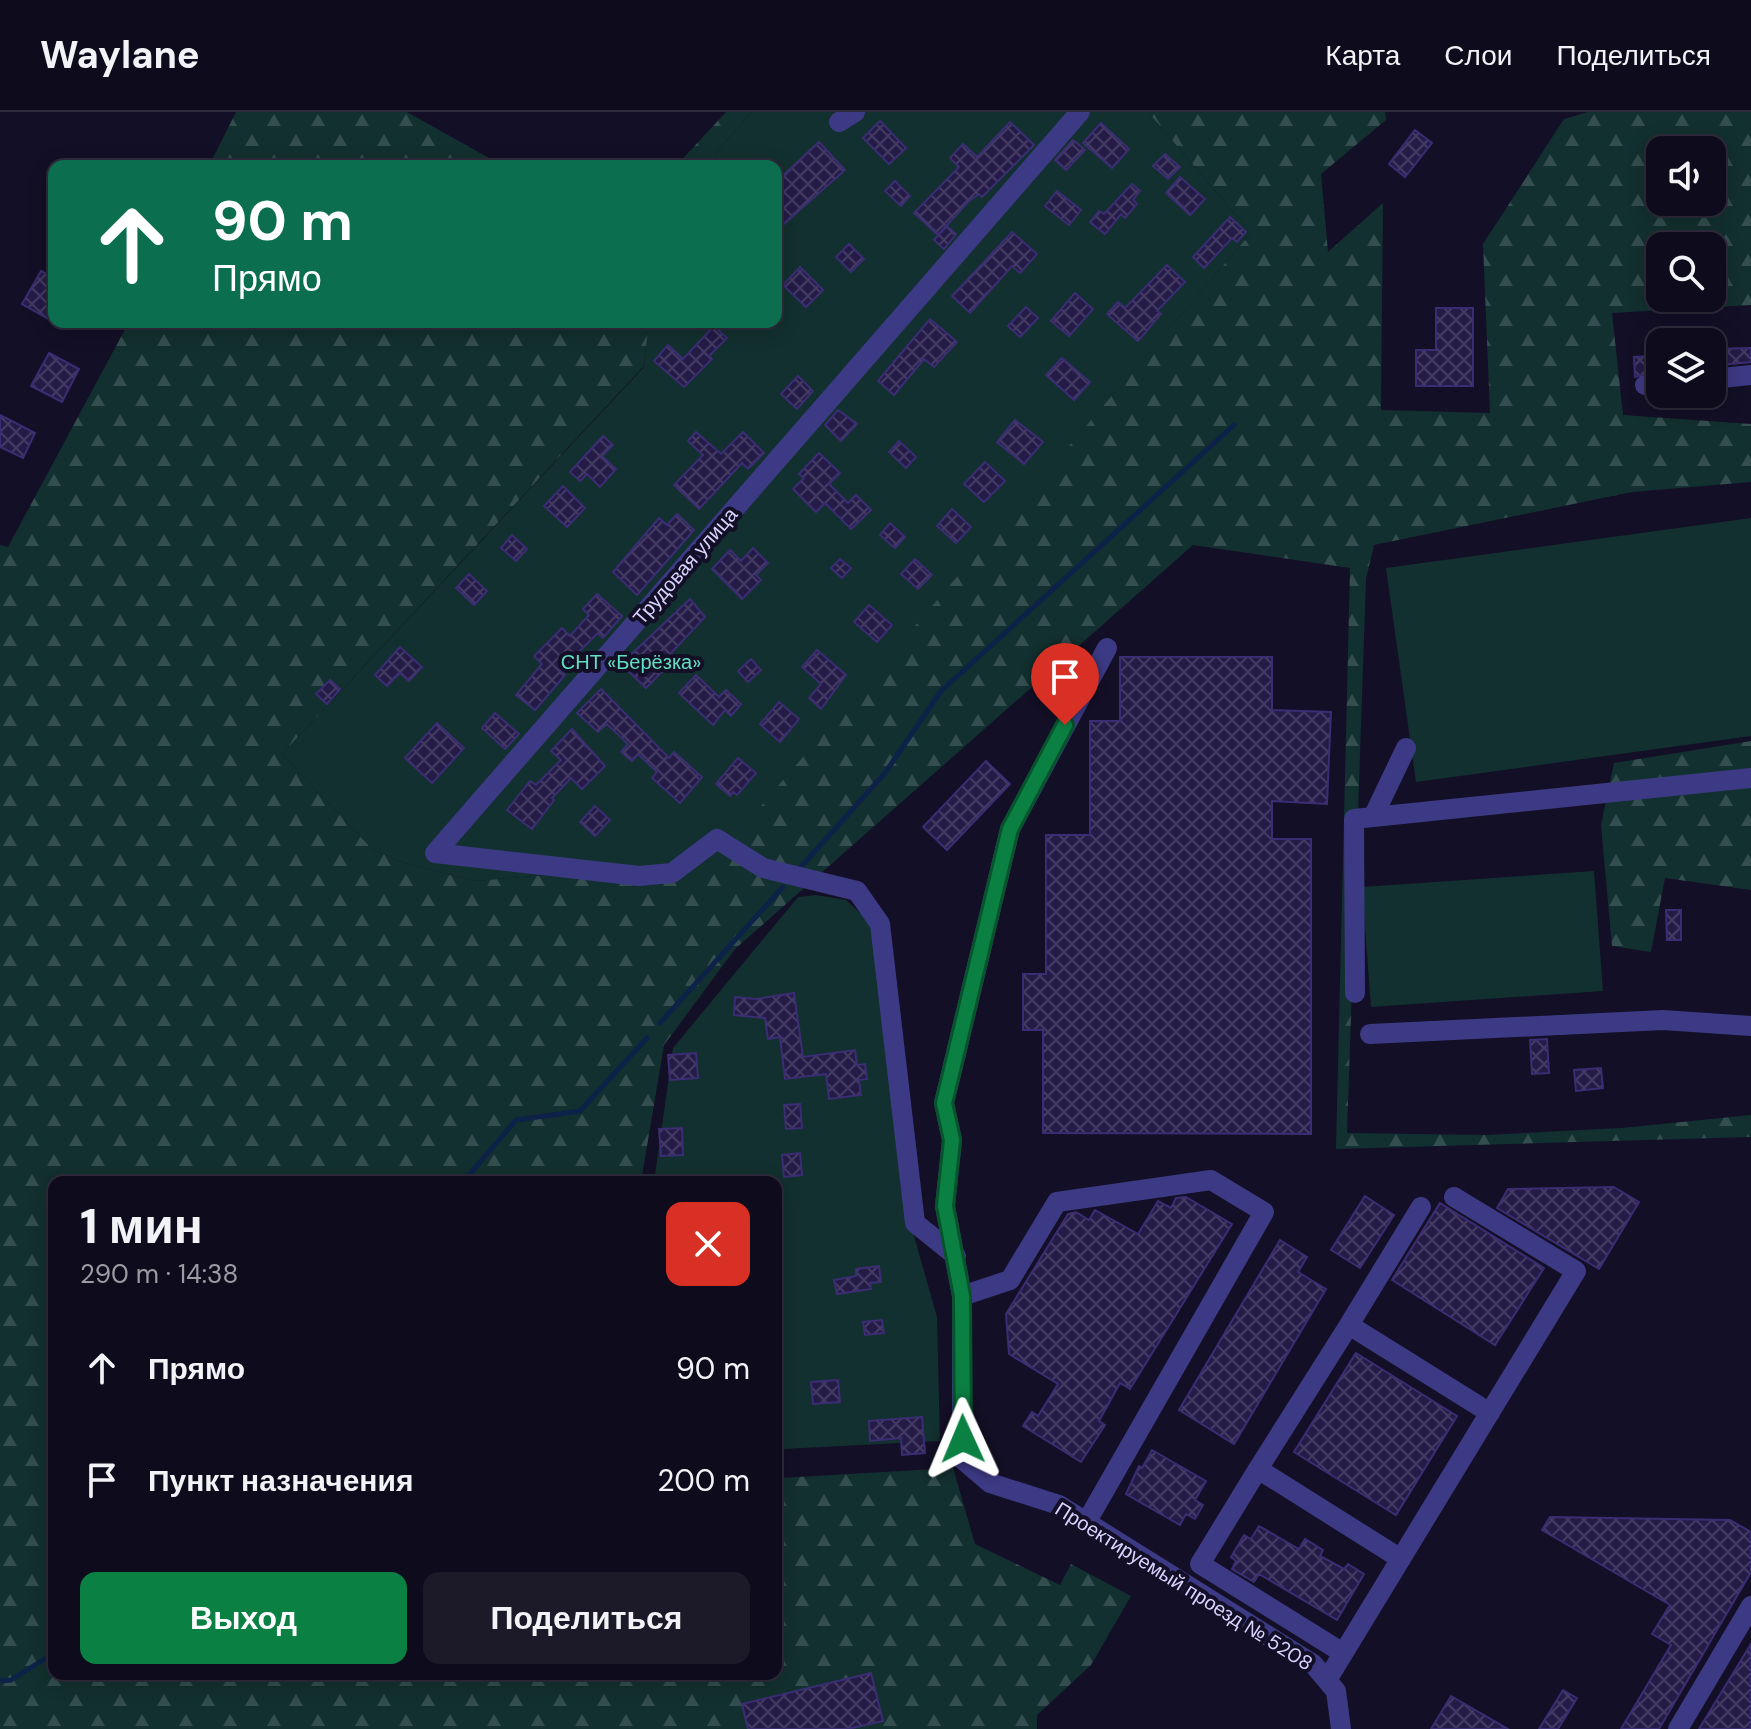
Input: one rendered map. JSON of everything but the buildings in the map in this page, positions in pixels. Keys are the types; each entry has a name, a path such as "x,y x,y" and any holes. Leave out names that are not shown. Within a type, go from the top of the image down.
{"street":[{"name":"Трудовая улица","path":"956,1256 915,1223 880,924 857,891 763,868 717,839 672,873 639,876 435,853 1080,112"},
{"path":"1726,378 1751,375"},
{"name":"Проектируемый проезд № 5208","path":"1107,648 1010,829 944,1103 952,1140 945,1206 962,1296 962,1459 990,1483 1059,1505 1087,1521 1313,1664 1336,1691 1341,1729"},
{"path":"1373,817 1406,748"},
{"path":"1355,993 1354,819 1751,778"},
{"path":"1370,1034 1663,1020 1751,1026"},
{"path":"962,1296 1010,1280 1057,1202 1211,1180 1264,1212 1087,1521"},
{"path":"1327,1680 1576,1271 1454,1197"},
{"path":"1343,1653 1200,1564 1421,1207"},
{"path":"1349,1325 1490,1413"},
{"path":"1258,1469 1401,1559"},
{"path":"1678,1729 1751,1606"}],"green space":[{"path":"236,112 407,112 492,160 212,160"},
{"path":"726,112 752,112 709,160 682,160"},
{"name":"СНТ «Берёзка»","path":"752,112 1148,112 1251,233 715,861 475,881 401,862 372,849 282,754 644,367 648,328 782,328 782,160 709,160"},
{"path":"1148,112 1385,112 1386,120 1321,174 1328,252 1383,203 1381,410 1490,413 1483,244 1564,119 1588,112 1751,112 1751,305 1726,306 1726,232 1646,232 1646,311 1612,313 1623,415 1751,424 1751,482 1632,492 1374,545 1366,579 1347,1133 1485,1135 1622,1128 1751,1115 1751,1137 1336,1149 1350,568 1193,545 735,949 664,1045 642,1176 48,1176 48,1680 782,1680 782,1478 953,1468 975,1544 1060,1585 1071,1564 1131,1596 1091,1665 1037,1715 1037,1729 0,1729 0,545 8,547 126,328 648,328 644,366 282,754 372,849 401,862 475,881 714,861 1251,233"},
{"path":"1751,518 1751,736 1416,782 1386,568"},
{"path":"1751,741 1751,890 1665,878 1651,952 1612,946 1601,825 1614,763"},
{"path":"1594,871 1603,991 1371,1007 1362,887"},
{"path":"816,895 846,900 869,921 884,989 901,1190 937,1317 940,1441 783,1449 782,1176 655,1176 673,1048 798,897"}],"waterway":[{"path":"799,869 885,773 941,691 1234,425"},
{"path":"660,1023 783,887"},
{"path":"468,1176 516,1120 580,1111 647,1038"},
{"path":"0,1681 11,1680 48,1657"}],"route":[{"path":"963,1439 962,1296 945,1206 952,1140 944,1103 1010,829 1065,725"}]}
